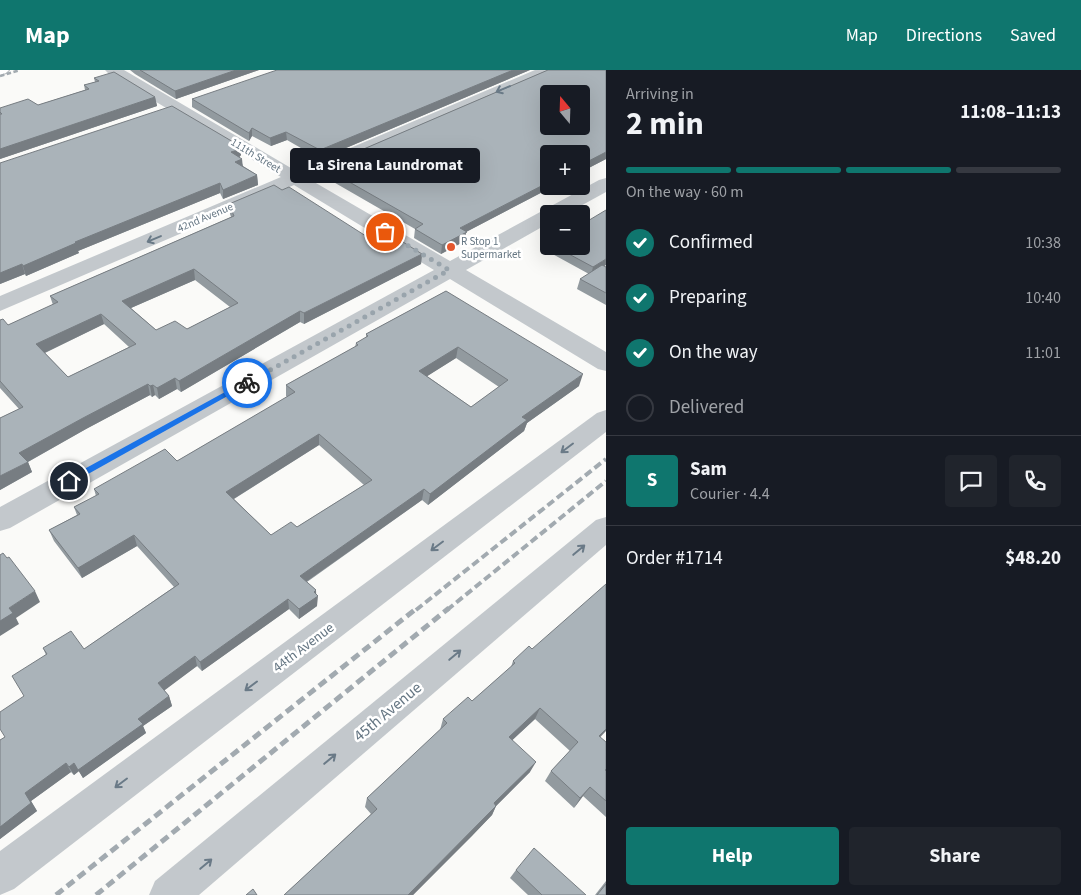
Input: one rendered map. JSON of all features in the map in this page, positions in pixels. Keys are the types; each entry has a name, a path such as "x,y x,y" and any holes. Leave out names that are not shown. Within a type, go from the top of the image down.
{"street":[{"name":"111th Street","path":"113,70 606,363"},
{"name":"42nd Avenue","path":"0,304 548,70"},
{"path":"567,205 606,184"},
{"path":"0,520 540,220"},
{"name":"44th Avenue","path":"0,875 606,419"},
{"name":"45th Avenue","path":"169,895 606,528"}],"building":[{"path":"140,70 236,70 175,91"},
{"path":"277,70 513,70 320,150 286,132 270,138 252,128 249,133 192,99"},
{"path":"548,70 606,70 606,152 590,160 590,145 540,145 540,187 460,228 467,232 442,245 415,229 423,224 330,171 346,165 338,160"},
{"path":"114,72 155,97 0,149 0,114 2,114 0,108 28,99 38,105 89,89 84,85 99,81 94,78"},
{"path":"172,106 240,146 238,150 231,152 242,159 235,162 257,175 223,190 220,183 75,242 23,266 22,264 0,273 0,163"},
{"path":"274,185 282,190 289,187 380,245 395,237 422,254 304,313 300,311 179,381 175,378 157,388 148,384 83,418 19,453 28,462 0,476 0,418 23,407 0,381 0,320 3,319 8,325 58,302 50,296 234,216 229,204","holes":["194,269 238,303 187,329 175,321 156,330 122,301","101,314 136,344 68,377 36,344"]},
{"path":"606,210 606,259 593,267 571,255 590,255 590,220"},
{"path":"602,265 606,267 606,293 580,279"},
{"path":"446,291 583,374 522,417 527,420 430,494 424,489 300,576 316,590 314,592 318,596 299,609 288,599 200,662 195,656 158,683 169,696 138,719 143,724 78,770 74,763 69,767 66,763 25,793 31,803 0,827 0,740 5,737 0,729 0,712 24,696 12,676 47,654 43,648 71,631 84,649 179,584 134,535 78,568 49,530 80,514 74,507 99,494 94,489 165,449 177,461 295,392 286,385 358,345 356,343 368,336 366,334","holes":["458,347 508,380 471,407 419,371","319,434 372,480 297,527 291,522 271,535 226,492"]},
{"path":"3,553 7,558 9,557 35,591 9,608 13,613 0,621 0,555"},
{"path":"606,584 606,729 599,736 606,742 606,801 590,787 580,798 551,771 578,742 540,708 509,737 536,762 494,803 496,806 408,895 284,895 377,809 367,798 447,723 443,719 468,697 472,701 515,663 513,661 529,646 532,649"},
{"path":"534,848 586,895 542,895 516,870"},
{"path":"606,884 606,895 597,895"},
{"path":"253,889 257,895 246,895"}],"railway":[{"path":"0,76 20,70"},
{"path":"416,610 606,459"},
{"path":"447,610 606,481"},
{"path":"56,895 417,608"},
{"path":"96,895 449,608"}],"way so far":[{"path":"247,383 449,270 385,232"}],"place":[{"name":"La Sirena Laundromat","path":"385,232"},
{"name":"R Stop 1 Supermarket","path":"451,247"}],"route":[{"path":"69,481 247,383"}]}
